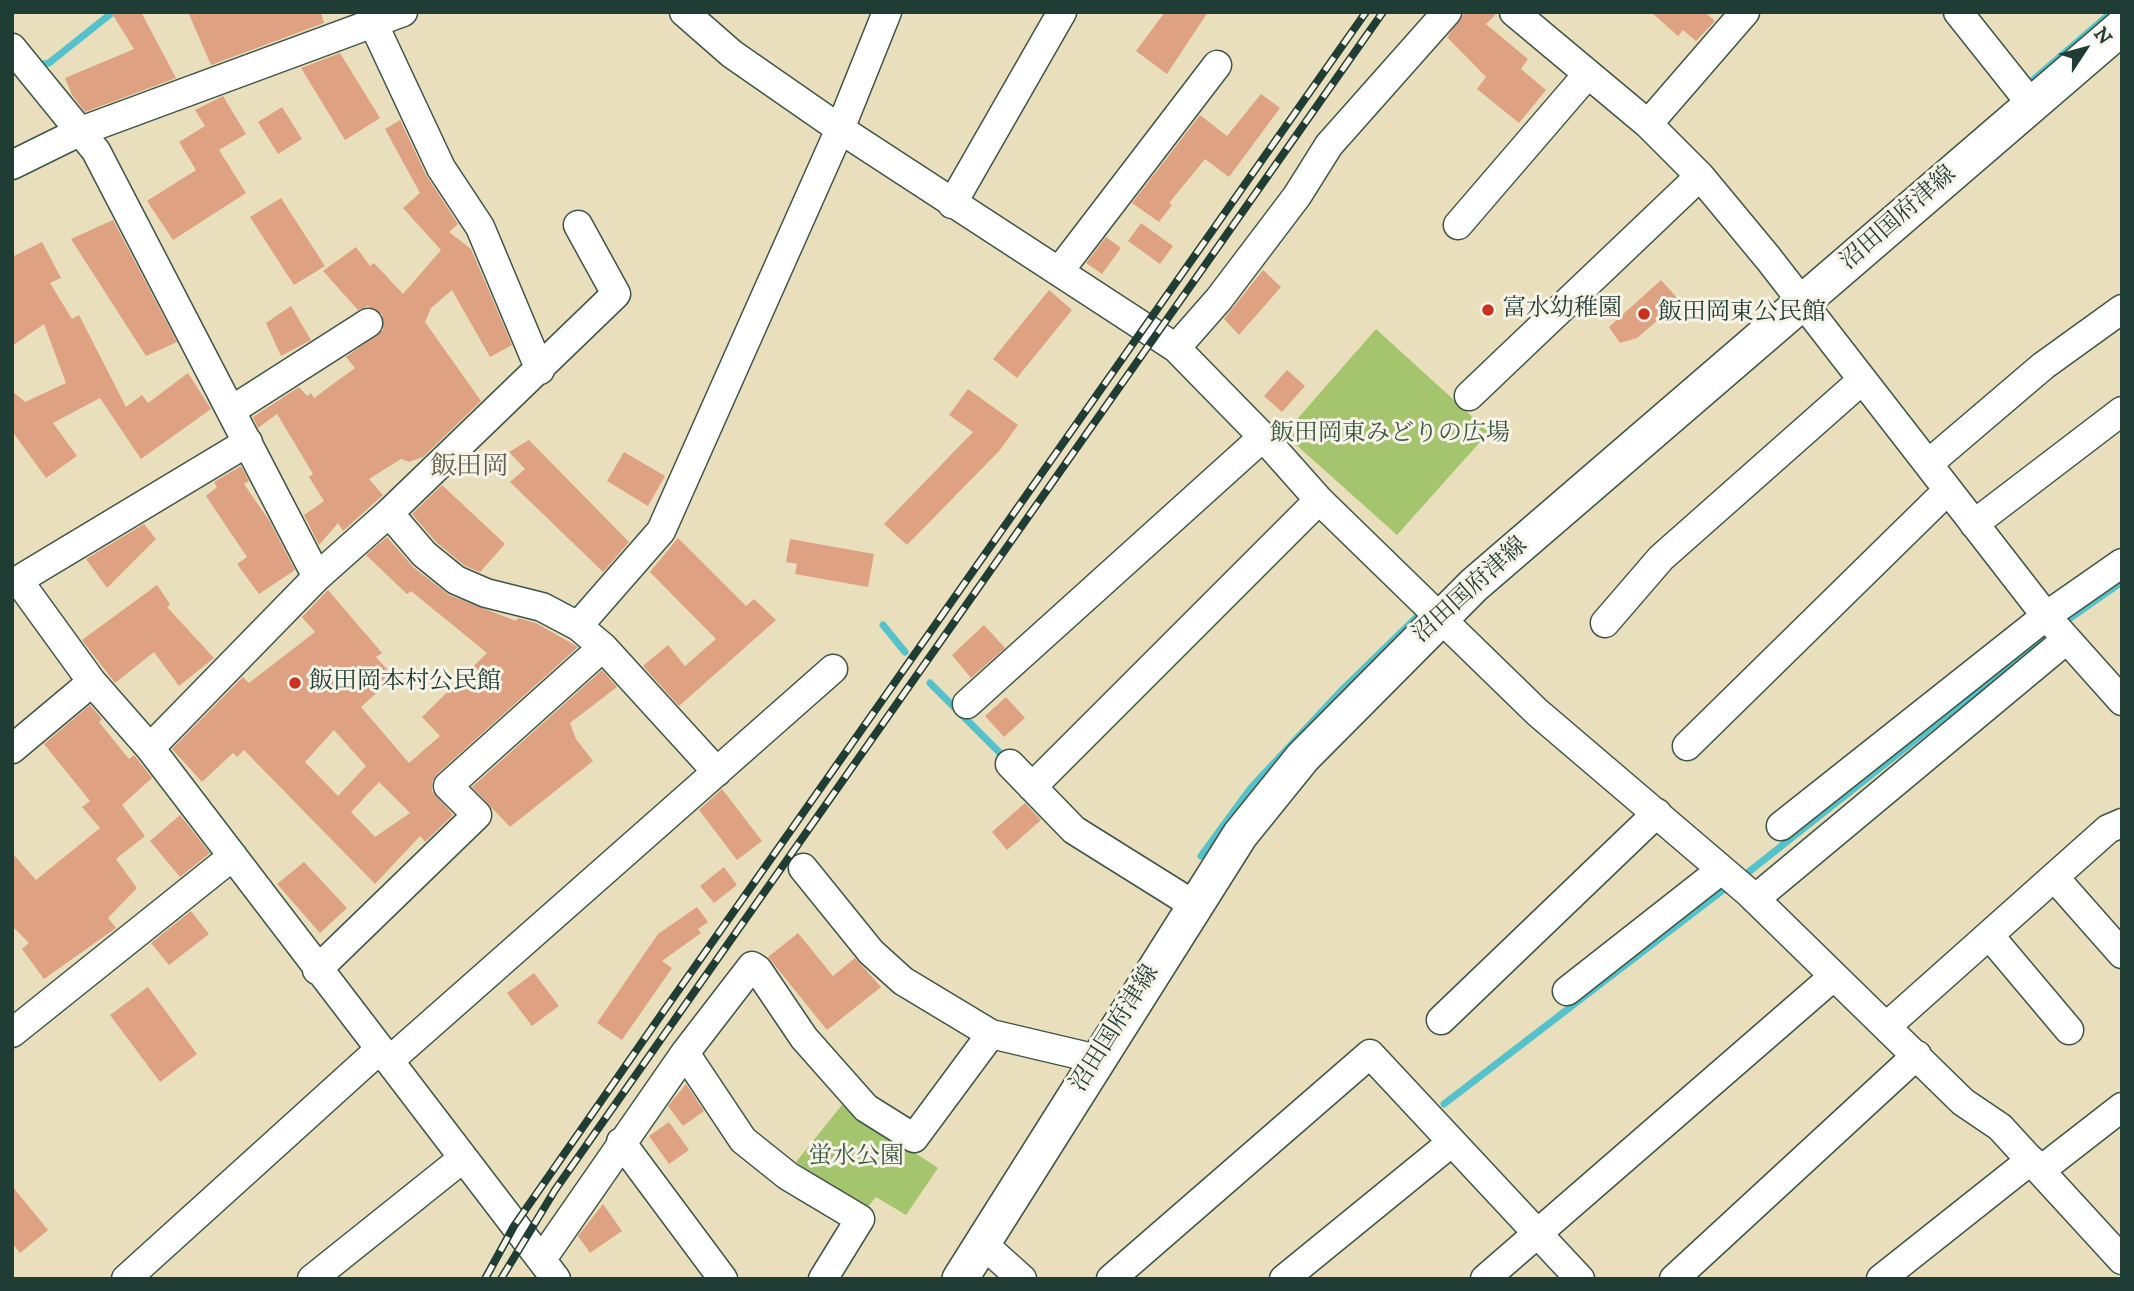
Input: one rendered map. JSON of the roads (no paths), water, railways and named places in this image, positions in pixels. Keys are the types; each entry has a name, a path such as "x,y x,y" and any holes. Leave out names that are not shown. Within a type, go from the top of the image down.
{"main road":[{"name":"沼田国府津線","path":"960,1279 1194,905 1240,835 1282,780 1440,616 2122,27"}],"street":[{"path":"12,165 81,131 374,25 402,12"},
{"path":"684,12 732,54 840,128 952,204 1060,270 1176,348 1263,437 1319,500 1537,712 1738,884 1963,1102 2000,1127 2119,1254 2109,1279"},
{"path":"578,626 661,531 840,128 887,12"},
{"path":"952,204 1062,12"},
{"path":"1176,348 1219,299 1297,196 1329,145 1447,12"},
{"path":"1514,12 1648,124 1700,176 2056,628 2116,686"},
{"path":"1648,124 1745,12"},
{"path":"1958,12 2032,105"},
{"path":"374,25 441,168 480,227 540,370"},
{"path":"12,48 96,151 317,577"},
{"path":"1060,270 1217,65"},
{"path":"1458,225 1587,75"},
{"path":"1469,396 1700,176"},
{"path":"150,748 317,577 389,513 616,294 578,225"},
{"path":"1928,464 2043,366 2122,309"},
{"path":"232,410 368,323"},
{"path":"1605,623 1661,558 1861,381"},
{"path":"1974,524 2122,411"},
{"path":"967,704 1263,437"},
{"path":"248,442 15,582 92,682 150,748 317,970 549,1269 621,1142 752,966 758,970 804,1038 866,1108 914,1138 991,1034"},
{"path":"1687,746 1948,491"},
{"path":"1032,787 1319,500"},
{"path":"389,513 424,554 456,580 486,593 542,607 578,626 603,647 717,772"},
{"path":"1567,991 1738,884 2056,628 2122,563"},
{"path":"1781,825 2056,628"},
{"path":"317,970 477,815 448,786 603,647"},
{"path":"126,1279 717,772 833,669"},
{"path":"12,749 92,682"},
{"path":"1010,764 1074,830 1194,905"},
{"path":"1441,1020 1657,813"},
{"path":"1887,1026 2108,829 2122,823"},
{"path":"12,1033 233,856"},
{"path":"803,868 871,952 903,981 991,1034 1097,1059"},
{"path":"2054,877 2122,954"},
{"path":"1989,935 2068,1030"},
{"path":"1485,1279 1835,976"},
{"path":"685,1053 743,1140 788,1176 860,1219 823,1279"},
{"path":"1111,1279 1370,1054 1580,1279"},
{"path":"1674,1279 1917,1055"},
{"path":"1881,1279 2036,1165 2122,1107"},
{"path":"621,1142 723,1279"},
{"path":"1284,1279 1452,1142"},
{"path":"312,1279 462,1159"},
{"path":"983,1244 1022,1279"}],"waterway":[{"path":"37,65 49,63 113,12"},
{"path":"2025,87 2112,12"},
{"path":"2062,624 2122,582"},
{"path":"1201,856 1250,789 1342,690 1424,610"},
{"path":"883,625 905,652"},
{"path":"1741,878 2053,631"},
{"path":"930,683 1002,755"},
{"path":"1444,1104 1731,884"}],"railway":[{"path":"485,1279 514,1226 1366,12"},
{"path":"501,1279 555,1190 1383,12"}],"place":[{"name":"富水幼稚園","path":"1488,310"},
{"name":"飯田岡東公民館","path":"1644,314"},
{"name":"飯田岡本村公民館","path":"295,683"}],"district":[{"name":"飯田岡","path":"469,469"}],"park label":[{"name":"飯田岡東みどりの広場","path":"1390,435"},
{"name":"蛍水公園","path":"856,1158"}]}
